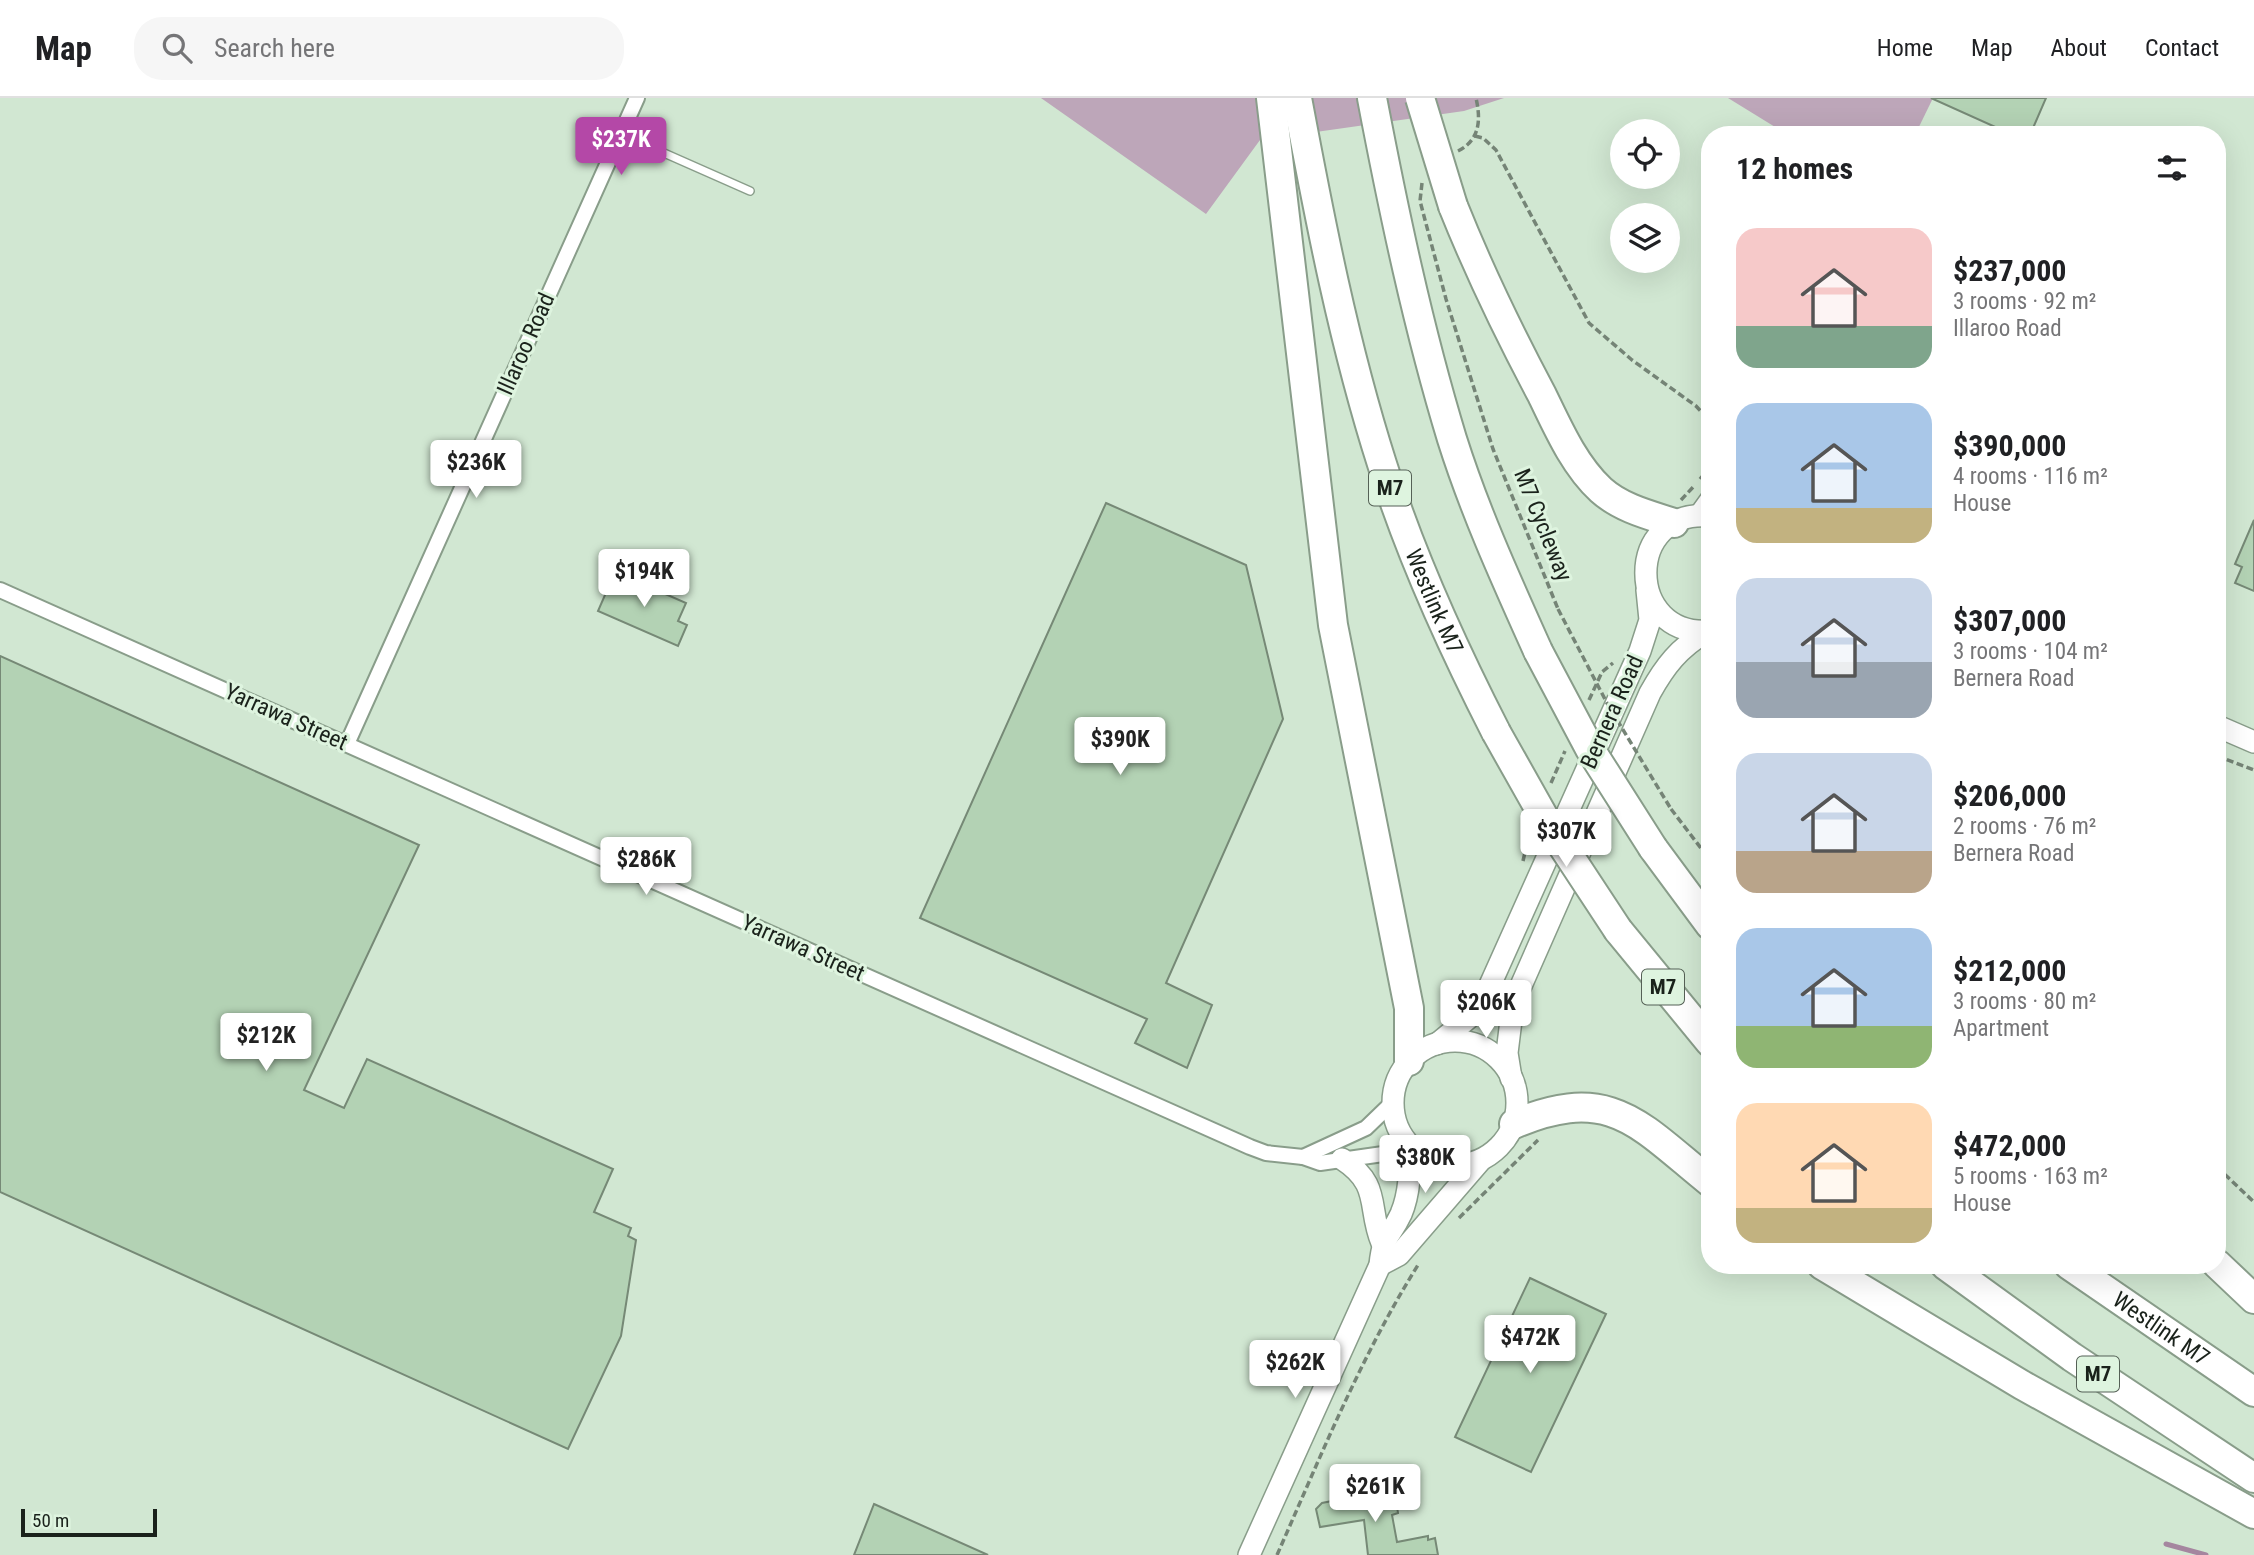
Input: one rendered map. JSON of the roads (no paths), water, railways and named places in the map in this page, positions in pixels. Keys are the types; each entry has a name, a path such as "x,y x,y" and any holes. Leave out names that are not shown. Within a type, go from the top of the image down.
{"highway":[{"path":"1271,98 1333,625 1409,1008 1409,1061"},
{"name":"Westlink M7","path":"1297,98 1322,230 1354,369 1382,466 1415,558 1461,664 1496,732 1559,841 1618,930 1701,1031"},
{"path":"1372,98 1395,217 1424,340 1453,442 1493,550 1538,651 1590,748 1653,848 1701,913"},
{"path":"1420,98 1453,206 1479,271 1569,447 1588,476 1622,504 1687,515"},
{"path":"1514,1124 1534,1115 1572,1107 1608,1110 1627,1116 1701,1175"},
{"path":"2226,1273 2254,1299"},
{"path":"1837,1274 2022,1385 2254,1514"},
{"name":"M7","path":"1957,1274 2072,1357 2254,1478"},
{"name":"Westlink M7","path":"2082,1274 2254,1392"}],"main road":[{"name":"Bernera Road","path":"1437,1044 1476,1012 1507,950 1640,651 1650,620 1645,564 1648,552 1663,531 1687,515"},
{"path":"1647,590 1655,608 1669,621 1686,630 1701,631"},
{"name":"Bernera Road","path":"1511,1078 1507,1053 1513,1004 1650,693 1665,666 1682,647 1701,635"},
{"path":"2226,730 2254,742"},
{"path":"1455,1041 1488,1051 1502,1063 1511,1078 1517,1100 1514,1124 1495,1151 1469,1164 1443,1164 1431,1161 1409,1145 1399,1132 1393,1102 1397,1080 1409,1061 1437,1044 1455,1041"},
{"path":"1249,1555 1380,1265 1382,1243 1404,1206 1410,1174 1409,1145"},
{"path":"1342,1159 1361,1173 1370,1187 1377,1231 1382,1243"},
{"path":"1380,1265 1399,1255 1481,1160"}],"street":[{"name":"Illaroo Road","path":"346,744 637,98"},
{"name":"Yarrawa Street","path":"0,590 1250,1147 1266,1153 1303,1157 1320,1163 1397,1152 1409,1145"},
{"path":"1303,1157 1366,1128 1393,1102"}],"lane":[{"path":"621,134 750,191"},
{"path":"1687,515 1701,499"}],"waterway":[{"path":"2166,1544 2206,1555"}]}
